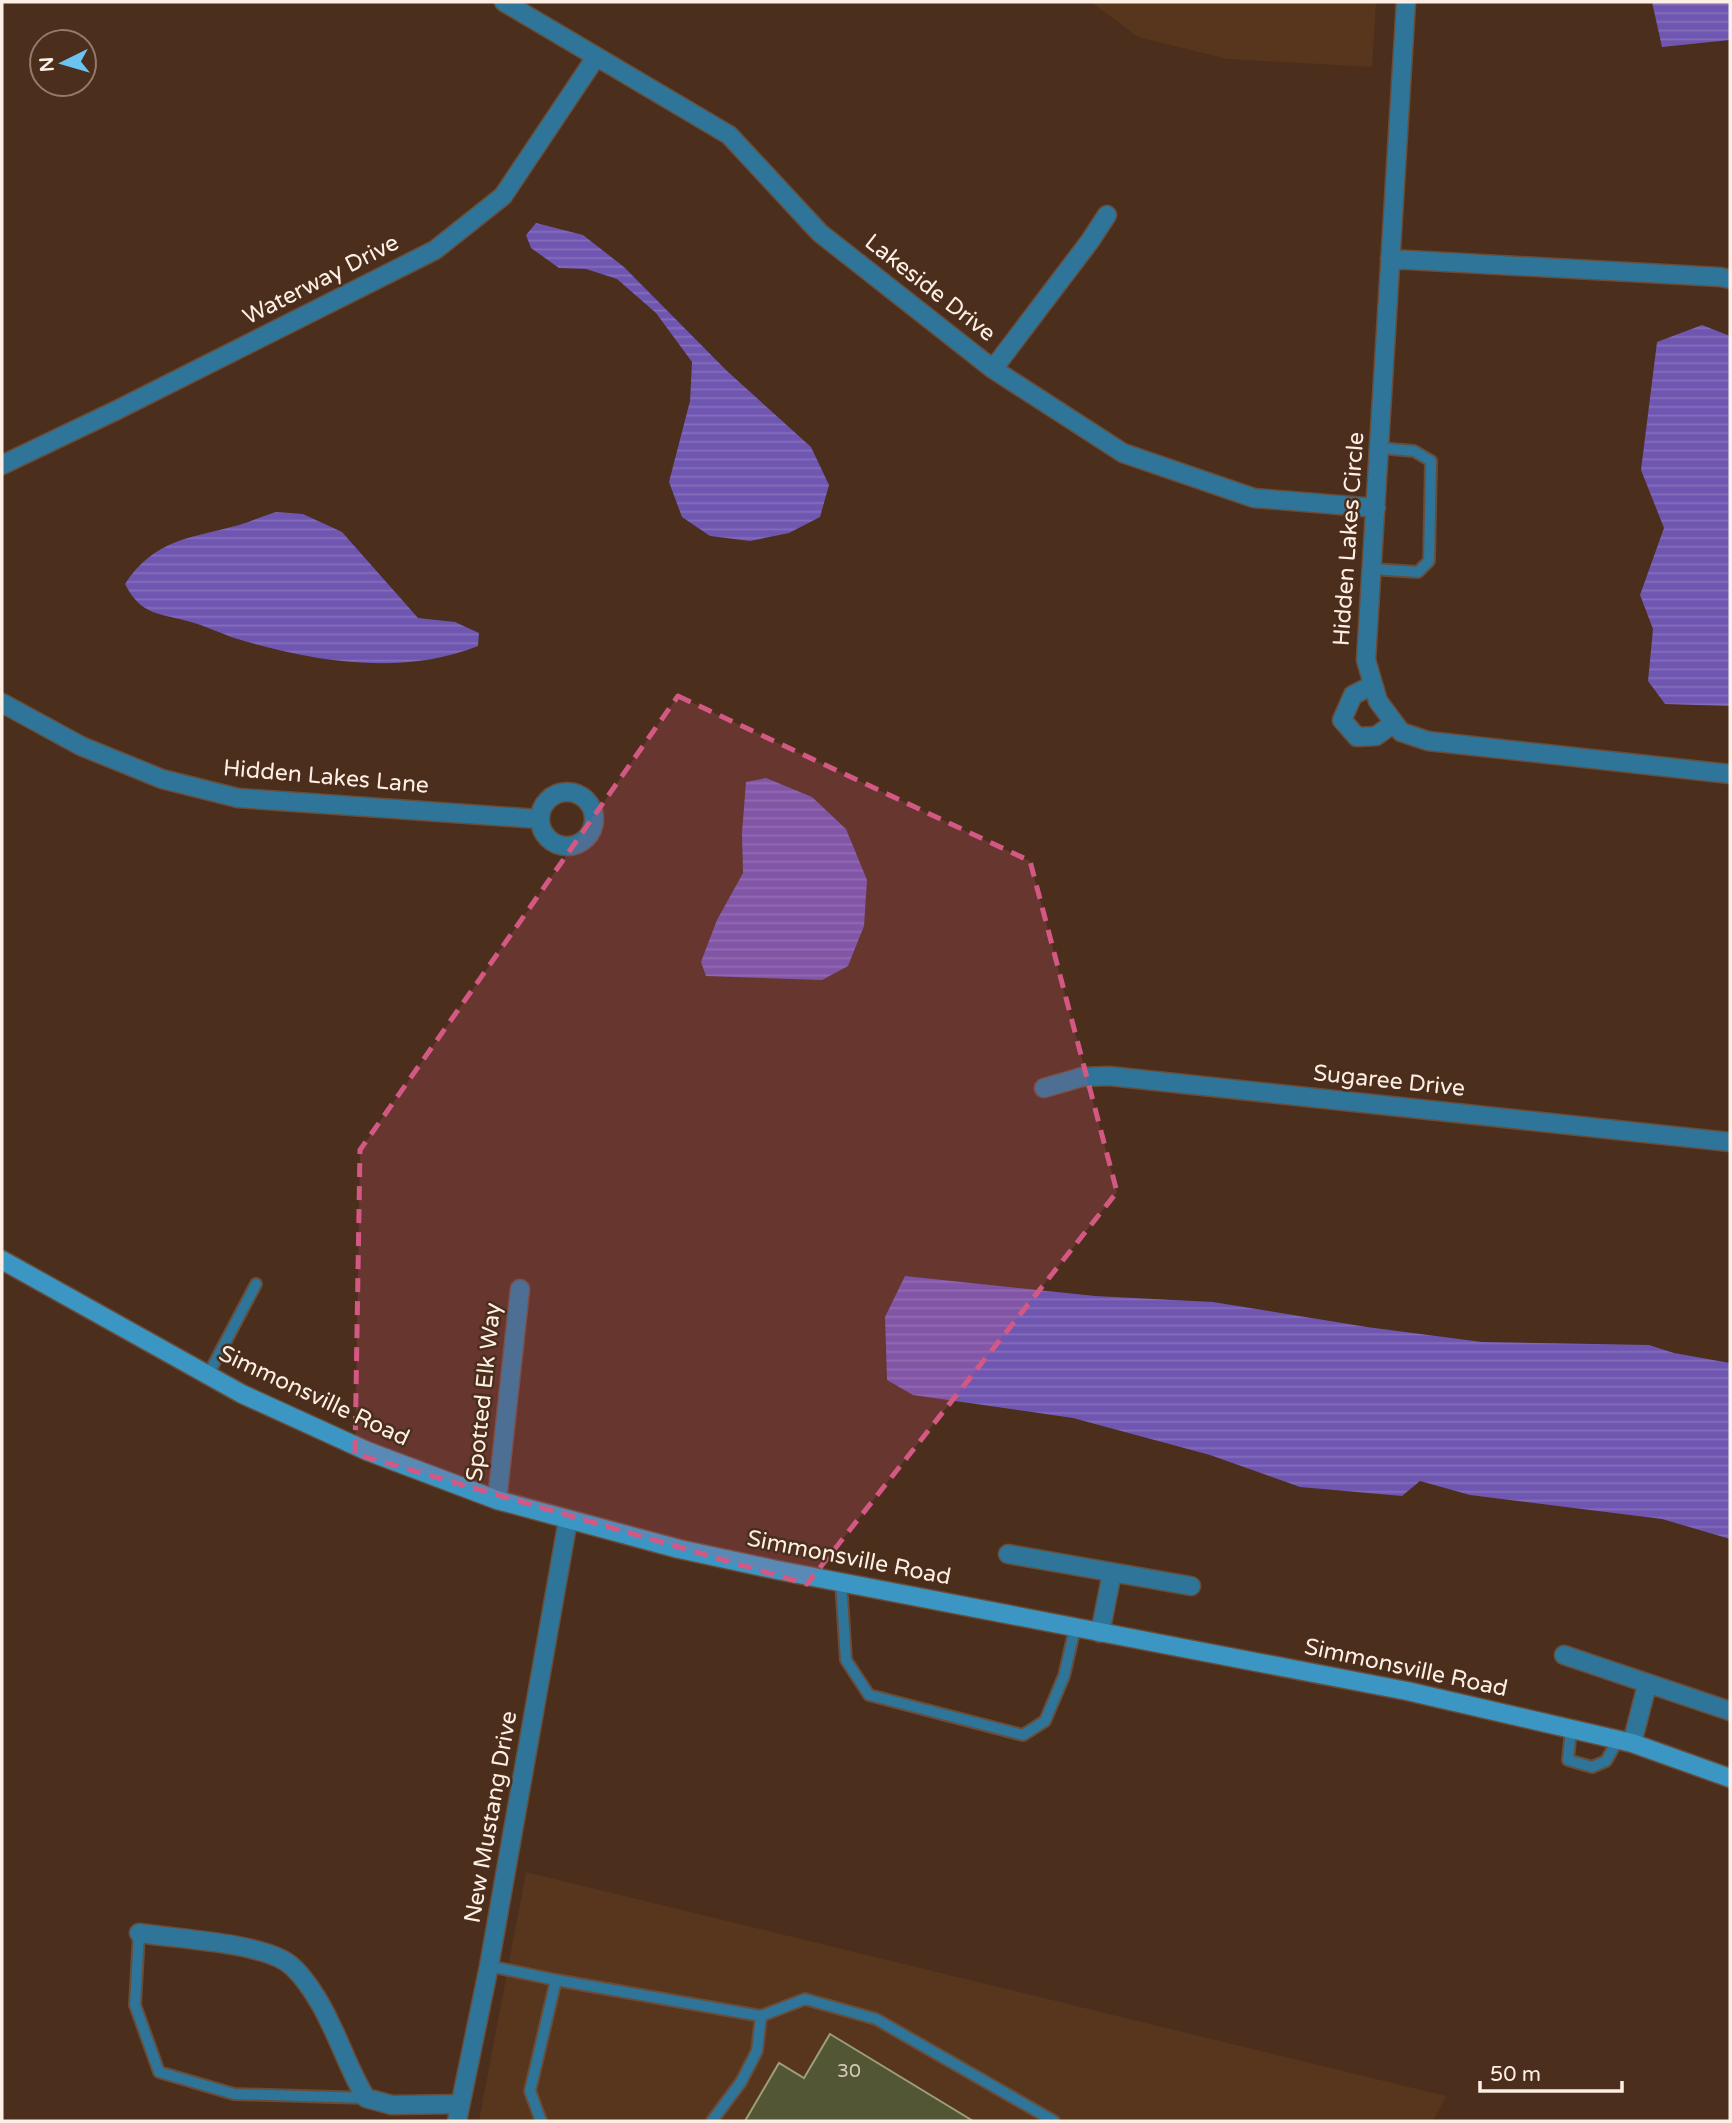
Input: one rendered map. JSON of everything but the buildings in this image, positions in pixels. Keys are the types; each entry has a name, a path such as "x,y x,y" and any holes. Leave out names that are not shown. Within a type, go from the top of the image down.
{"street":[{"name":"Lakeside Drive","path":"504,2 729,135 820,233 993,369 1124,453 1254,498 1376,508"},
{"name":"Hidden Lakes Circle","path":"1406,2 1366,660 1378,701 1401,732 1428,741 1730,774"},
{"name":"Waterway Drive","path":"2,465 435,250 503,196 596,57"},
{"path":"993,369 1107,215"},
{"path":"1390,259 1730,279"},
{"path":"1373,685 1353,695 1342,720 1357,737 1376,736 1394,723"},
{"name":"Hidden Lakes Lane","path":"2,703 81,746 162,779 238,798 539,819"},
{"name":"Sugaree Drive","path":"1044,1088 1082,1077 1110,1076 1730,1142"},
{"name":"Simmonsville Road","path":"2,1260 242,1395 367,1451 497,1500 679,1549 1407,1691 1625,1741 1730,1778"},
{"name":"Spotted Elk Way","path":"497,1500 520,1289"},
{"name":"New Mustang Drive","path":"458,2113 489,1966 568,1520"},
{"path":"1008,1554 1191,1586"},
{"path":"1100,1633 1112,1573"},
{"path":"1564,1655 1730,1712"},
{"path":"1625,1741 1647,1685"},
{"path":"139,1933 252,1949 285,1961 311,1988 331,2024 353,2078 366,2098 392,2105 458,2113"}],"lane":[{"path":"1372,569 1418,572 1429,561 1431,461 1414,451 1379,448"},
{"path":"208,1375 256,1284"},
{"path":"841,1582 846,1660 869,1695 1023,1735 1045,1721 1064,1676 1075,1628"},
{"path":"1571,1729 1568,1760 1592,1767 1606,1760 1625,1741"},
{"path":"139,1933 135,2005 159,2072 234,2094 366,2098"},
{"path":"489,1966 761,2016 805,1999 876,2019 1055,2121"},
{"path":"541,2121 530,2091 556,1980"},
{"path":"712,2121 741,2082 757,2051 761,2016"}],"highlighted area":[{"path":"678,696 1030,861 1117,1192 807,1584 355,1454 360,1150"}],"shaded area":[{"path":"1091,2 1376,2 1372,67 1227,59 1138,37"},
{"path":"1652,2 1730,2 1730,40 1662,47"},
{"path":"536,223 583,235 624,267 727,371 811,447 829,485 820,517 789,533 750,541 710,536 682,517 669,482 690,401 692,362 656,313 617,279 586,269 559,268 531,248 526,235"},
{"path":"1702,325 1730,336 1730,706 1665,704 1648,681 1653,629 1640,595 1664,528 1641,470 1657,342"},
{"path":"276,512 303,514 342,532 418,618 455,622 479,633 478,646 418,661 386,663 323,659 261,646 152,612 138,602 125,584 148,558 175,542"},
{"path":"766,778 812,797 846,829 867,880 864,926 848,966 822,980 706,976 701,962 717,920 743,873 742,833 746,782"},
{"path":"905,1276 1095,1296 1213,1302 1482,1342 1649,1345 1674,1353 1730,1363 1730,1539 1662,1519 1470,1495 1420,1481 1402,1496 1300,1487 1210,1455 1073,1418 913,1395 887,1380 885,1317"},
{"path":"526,1872 1446,2096 1433,2121 479,2121"}]}
